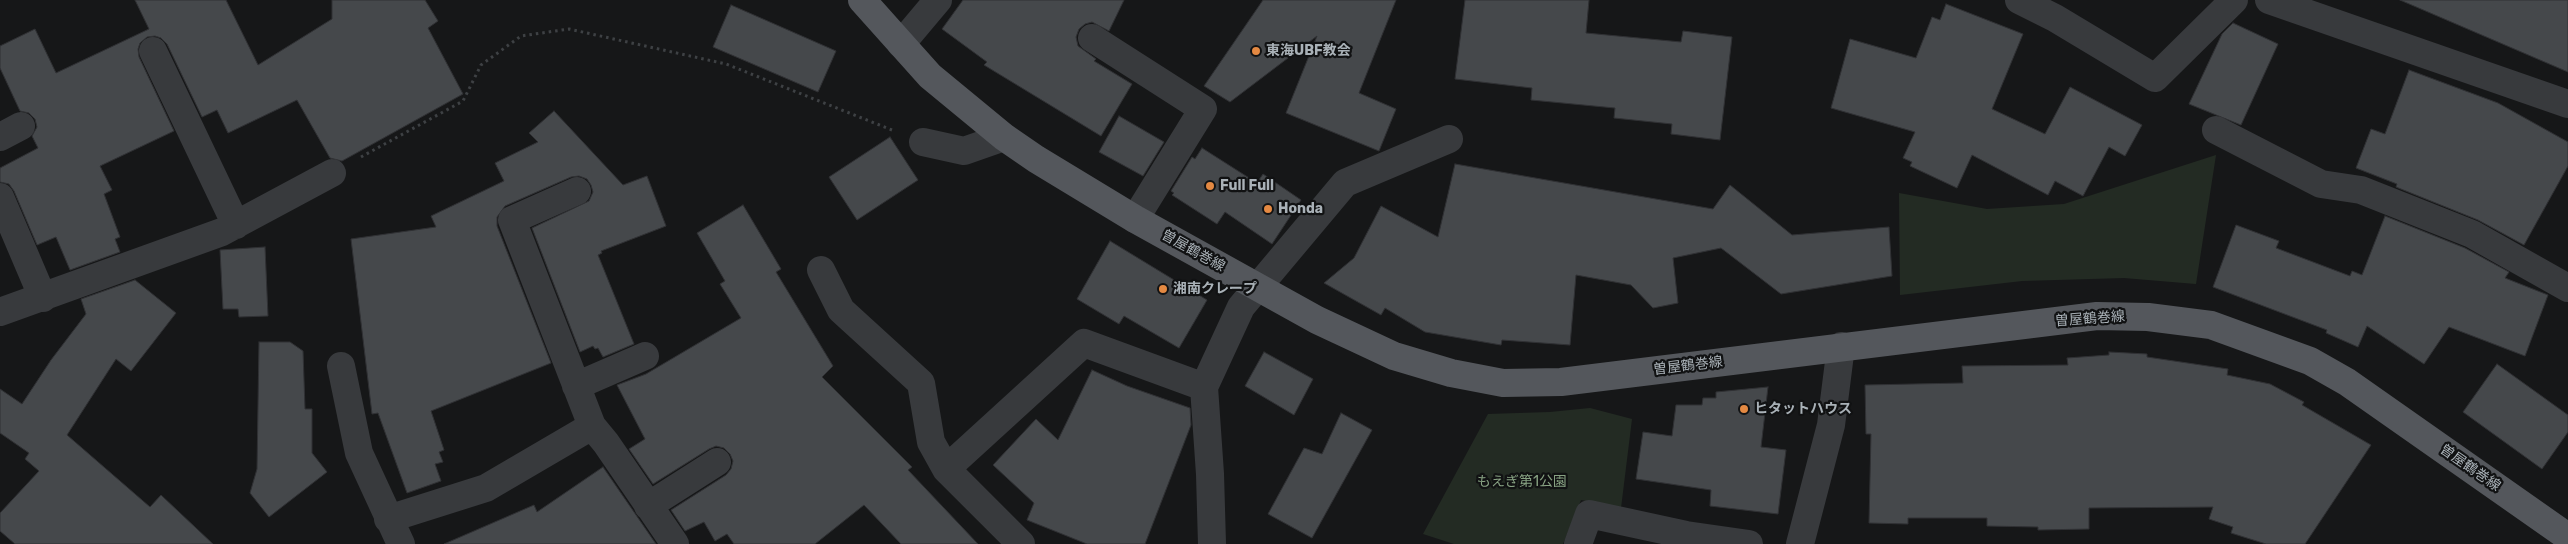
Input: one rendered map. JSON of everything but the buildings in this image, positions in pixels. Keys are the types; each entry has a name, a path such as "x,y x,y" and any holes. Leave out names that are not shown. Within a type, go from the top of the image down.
{"main road":[{"name":"曽屋鶴巻線","path":"862,0 930,76 1004,137 1036,159 1135,219 1317,320 1394,356 1451,373 1503,383 1561,382 1841,346 2097,316 2148,317 2212,325 2310,360 2348,382 2568,537"}],"street":[{"path":"901,44 938,0"},
{"path":"2019,0 2055,18 2155,78 2234,0"},
{"path":"2269,0 2568,104"},
{"path":"1092,38 1202,109 1135,219"},
{"path":"153,51 236,225"},
{"path":"2216,130 2321,184 2361,190 2472,234 2568,288"},
{"path":"922,142 964,151 1004,137"},
{"path":"1212,544 1210,474 1204,387 1241,308 1345,183 1449,139"},
{"path":"0,312 222,232 332,173"},
{"path":"577,190 512,220 592,426 606,443 676,544"},
{"path":"0,197 43,298"},
{"path":"821,270 841,310 921,383 931,442 946,469 1021,544"},
{"path":"946,469 1084,343 1204,387"},
{"path":"1800,544 1831,425 1841,346"},
{"path":"576,386 646,356"},
{"path":"341,366 359,453 400,544"},
{"path":"388,519 486,488 592,426"},
{"path":"648,506 718,462"},
{"path":"1578,544 1590,514 1686,535 1749,544"}],"path":[{"path":"332,173 463,100 481,65 522,36 569,29 726,64 922,142"}],"green space":[{"path":"2216,155 2196,284 2124,278 2022,281 1900,295 1899,193 1987,209 2064,204"},
{"name":"もえぎ第1公園","path":"1590,408 1632,419 1621,508 1581,500 1563,544 1454,544 1423,534 1488,414 1550,412"}],"place":[{"name":"東海UBF教会","path":"1256,51"},
{"name":"Full Full","path":"1210,186"},
{"name":"Honda","path":"1268,209"},
{"name":"湘南クレープ","path":"1163,289"},
{"name":"ヒタットハウス","path":"1744,409"}]}
